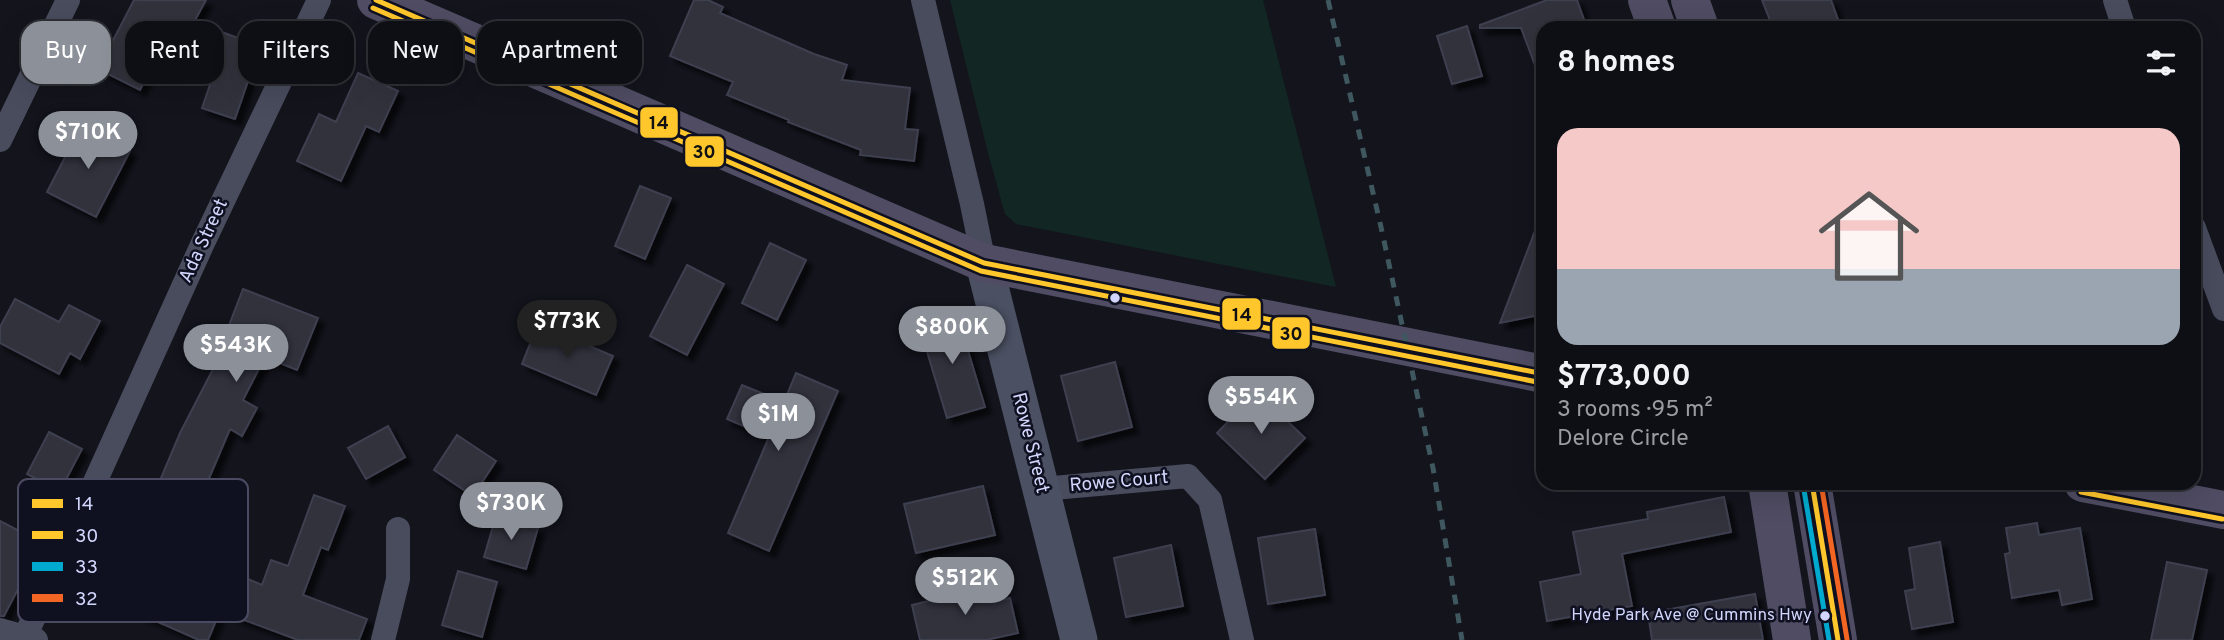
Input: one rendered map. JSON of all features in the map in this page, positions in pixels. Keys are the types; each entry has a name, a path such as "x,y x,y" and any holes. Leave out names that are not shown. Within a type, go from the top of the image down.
{"main road":[{"path":"376,0 984,263 1536,372"},
{"path":"1647,0 1654,21"},
{"path":"1690,0 1698,21"},
{"path":"1768,490 1792,640"},
{"path":"1813,490 1838,640"},
{"path":"2120,490 2224,510"}],"street":[{"path":"0,140 68,0"},
{"name":"Ada Street","path":"100,479 202,246 319,0"},
{"name":"Rowe Street","path":"923,0 984,263 1079,640"},
{"path":"2115,0 2122,21"},
{"path":"2201,247 2224,309"},
{"name":"Rowe Court","path":"1042,489 1188,476 1210,500 1242,640"},
{"path":"383,640 398,579 398,528"},
{"path":"0,630 31,638"}],"green space":[{"path":"950,0 1263,0 1336,287 1016,224 1005,214"}],"building":[{"path":"134,0 206,0 195,21 125,21 125,82 111,76 111,44"},
{"path":"694,0 708,0 723,7 720,13 814,54 847,65 842,80 910,88 905,129 918,130 914,161 860,155 861,150 727,95 733,82 670,56"},
{"path":"1547,0 1577,0 1584,21 1536,21 1536,68 1521,28 1480,28 1480,25"},
{"path":"1762,0 1831,0 1838,21 1770,21"},
{"path":"1467,26 1482,76 1452,84 1437,36"},
{"path":"224,33 238,38 238,84 247,84 235,119 202,108 210,84 224,84"},
{"path":"358,73 368,78 368,84 382,84 398,91 379,132 366,126 341,181 297,161 319,114 336,122"},
{"path":"128,84 143,84 140,90"},
{"path":"81,126 130,151 96,217 47,192"},
{"path":"640,186 671,198 645,259 615,246"},
{"path":"1536,228 1536,316 1500,323"},
{"path":"770,243 806,260 777,320 742,303"},
{"path":"687,265 724,284 687,355 650,336"},
{"path":"243,289 318,318 297,370 265,357 243,400 257,408 242,436 230,429 209,479 161,478 180,433 227,342 223,341"},
{"path":"15,299 59,322 69,305 100,321 80,359 70,353 59,374 0,343 0,327"},
{"path":"957,314 985,407 947,418 919,325"},
{"path":"538,324 613,356 596,395 522,364"},
{"path":"1115,362 1132,427 1078,441 1061,376"},
{"path":"796,373 838,391 769,551 728,533 769,437 727,419 742,385 784,402"},
{"path":"1257,392 1305,438 1265,479 1217,433"},
{"path":"388,426 405,457 366,479 348,448"},
{"path":"49,432 82,449 66,479 37,479 27,474"},
{"path":"457,435 496,461 473,496 434,470"},
{"path":"983,486 995,535 916,553 904,504"},
{"path":"314,495 345,506 328,550 321,547 303,595 367,619 359,640 298,640 248,621 248,579 262,585 271,560 288,566"},
{"path":"1724,497 1731,532 1622,554 1632,606 1547,621 1540,582 1581,574 1573,532 1648,519 1647,512"},
{"path":"496,516 538,528 526,569 484,557"},
{"path":"0,521 18,530 18,589 4,616 0,616"},
{"path":"2037,523 2039,535 2080,528 2092,599 2062,605 2059,590 2012,598 2005,554 2010,553 2006,528"},
{"path":"1315,529 1325,595 1268,604 1258,538"},
{"path":"1940,542 1953,622 1912,629 1905,591 1915,589 1909,548"},
{"path":"1171,545 1183,606 1126,617 1114,558"},
{"path":"2167,562 2207,570 2192,640 2151,640"},
{"path":"458,571 497,582 482,637 442,625"},
{"path":"990,586 993,602 1010,598 1018,633 986,640 920,640 912,605"},
{"path":"1755,594 1763,640 1652,640 1648,613"},
{"path":"158,622 215,622 208,640 199,640"}],"railway":[{"path":"1328,0 1433,468 1462,640"}],"transit line":[{"name":"14","path":"376,0 984,263 1536,372"},
{"name":"30","path":"373,8 981,271 1536,382"},
{"name":"33","path":"1804,490 1829,640"},
{"name":"14","path":"1813,490 1838,640"},
{"name":"32","path":"1822,490 1847,639"},
{"name":"30","path":"2081,492 2222,519"}],"place":[{"name":"Hyde Park Ave @ Cummins Hwy","path":"1825,616"}]}
